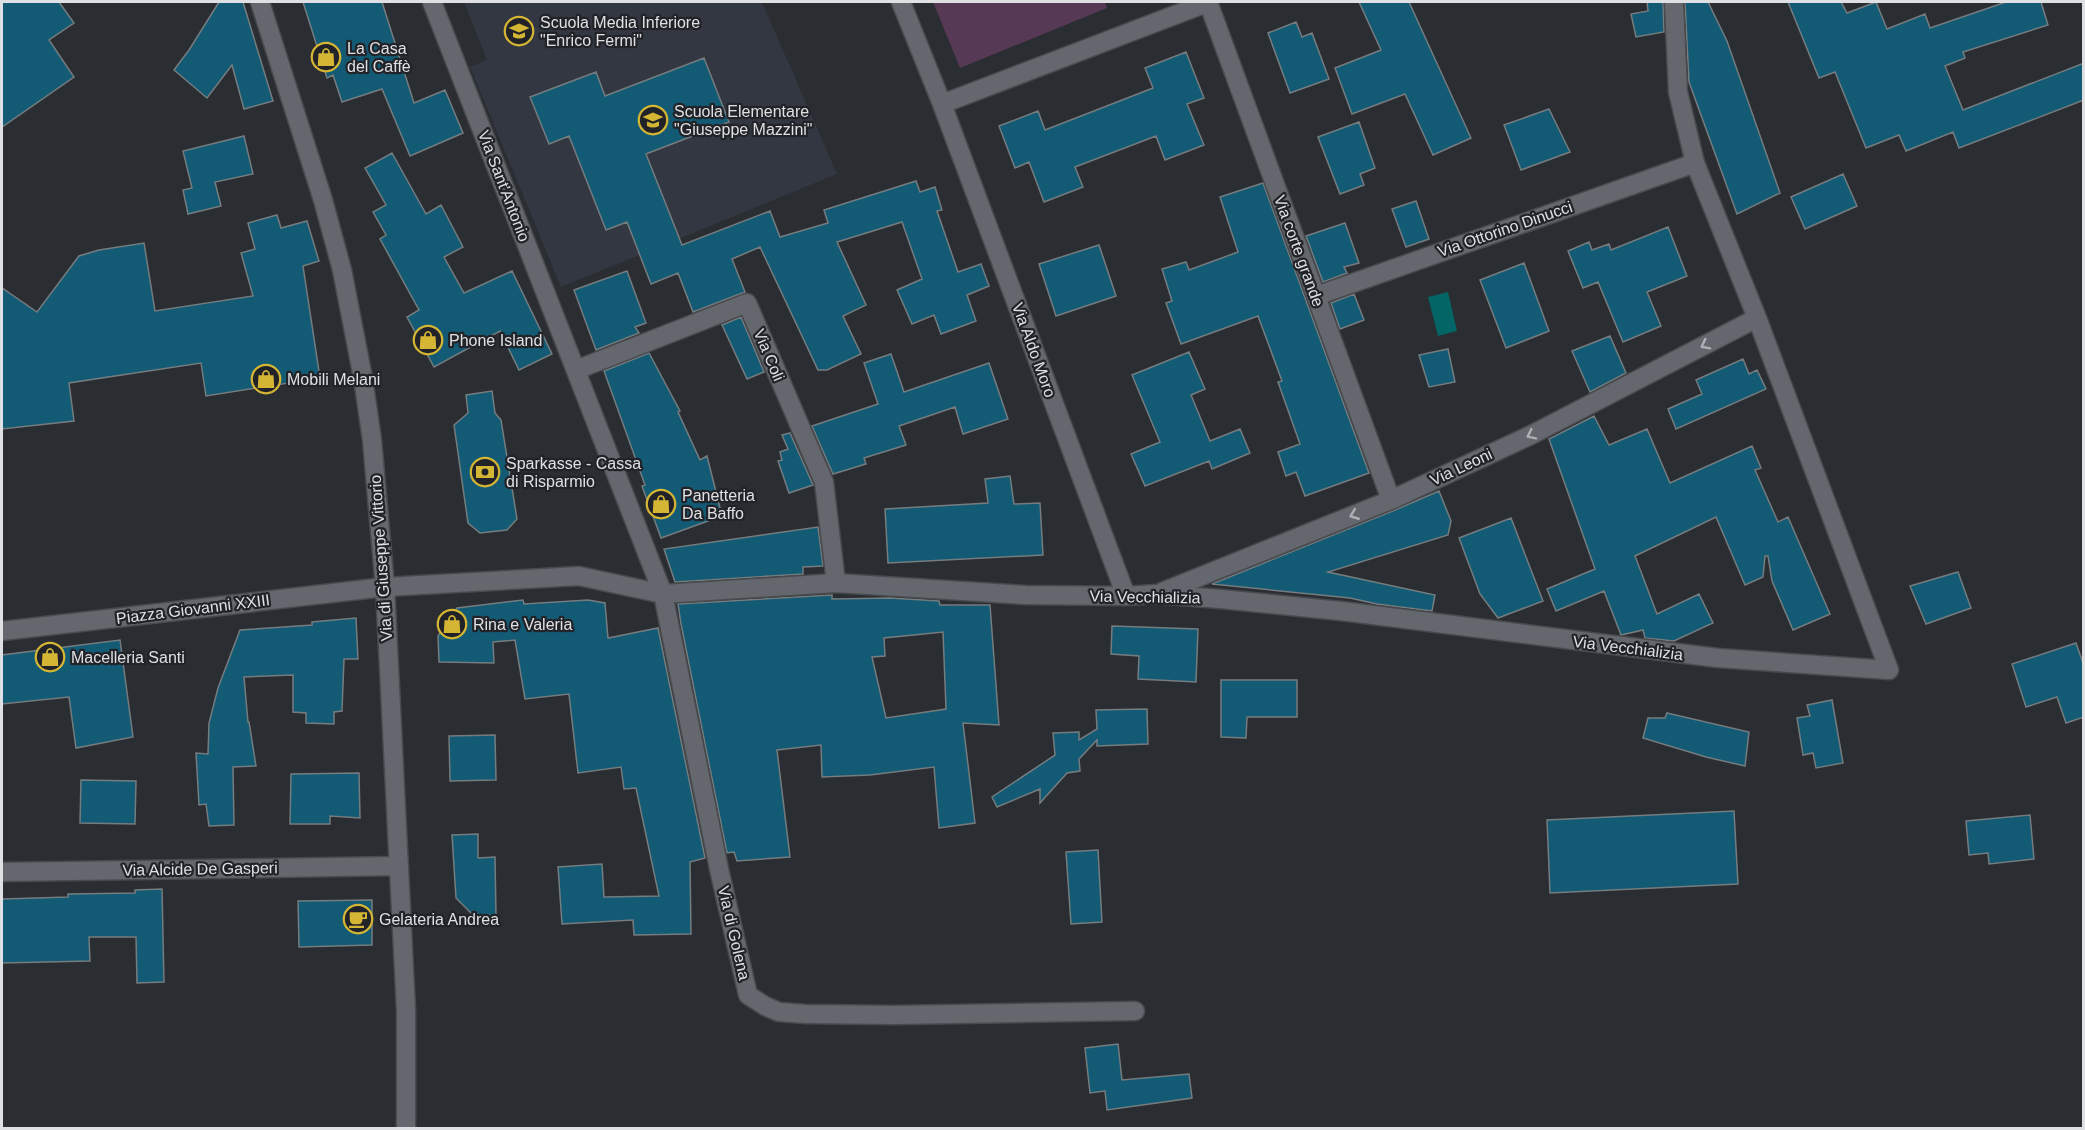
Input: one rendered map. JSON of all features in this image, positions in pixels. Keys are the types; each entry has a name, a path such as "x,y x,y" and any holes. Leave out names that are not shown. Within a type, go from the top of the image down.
{"street":[{"name":"Via di Giuseppe Vittorio","path":"260,2 323,200 342,270 352,316 372,440 385,588 399,866 406,1010 406,1128"},
{"name":"Via Sant'Antonio","path":"432,2 663,594"},
{"name":"Via Aldo Moro","path":"901,2 942,104 1126,596"},
{"path":"942,104 1208,2"},
{"name":"Via corte grande","path":"1208,2 1391,500"},
{"name":"Via Vecchializia","path":"663,594 836,583 1025,595 1156,594 1341,611 1718,658 1890,670 1695,163 1677,92 1674,2"},
{"name":"Via Ottorino Dinucci","path":"1316,296 1695,163"},
{"name":"Via Coli","path":"576,370 747,303 824,482 836,583"},
{"name":"Via Leoni","path":"1156,594 1391,500 1531,435 1756,318"},
{"name":"Piazza Giovanni XXIII","path":"2,631 385,588 579,576 663,594"},
{"name":"Via di Golena","path":"663,594 719,869 748,995 779,1012 806,1014 894,1015 1135,1011"},
{"name":"Via Alcide De Gasperi","path":"2,872 399,866"}],"shaded area":[{"name":"Scuola Elementare \"Giuseppe Mazzini\"","path":"464,2 762,2 837,174 561,287 470,67 487,60"},
{"path":"933,2 1105,2 1107,8 960,68"}],"water":[{"path":"1448,292 1457,331 1438,336 1428,297"}],"building":[{"path":"2,2 59,2 74,23 49,40 74,77 2,127"},
{"path":"219,2 243,2 273,101 244,109 232,65 207,98 174,70"},
{"path":"303,2 382,2 414,103 445,90 463,133 410,156 382,89 342,102 333,75 327,78"},
{"path":"1359,2 1409,2 1471,138 1433,155 1405,94 1352,114 1335,68 1381,50"},
{"path":"1647,2 1663,2 1664,32 1636,37 1631,14 1648,11"},
{"path":"1685,2 1708,2 1727,41 1780,193 1737,214 1689,82"},
{"path":"1788,2 1841,2 1847,13 1876,2 1887,29 1925,14 1930,28 2006,2 2041,2 2048,25 1963,52 1965,58 1945,66 1963,110 2084,63 2084,100 1959,148 1953,132 1906,151 1899,135 1866,148 1835,72 1819,78"},
{"path":"1296,22 1302,37 1312,33 1329,79 1290,93 1268,33"},
{"path":"1186,52 1204,98 1187,104 1204,145 1165,160 1156,136 1075,167 1083,187 1044,202 1029,162 1015,168 999,126 1038,111 1045,130 1153,88 1145,68"},
{"path":"704,58 729,122 646,154 682,245 770,211 780,237 828,223 824,210 916,181 920,192 935,187 942,210 937,211 958,272 981,264 989,286 967,295 976,321 941,334 934,315 912,324 897,290 922,279 902,222 837,242 866,305 843,316 861,354 827,370 818,370 760,247 732,259 745,292 693,312 678,273 651,284 627,222 606,230 569,136 549,144 530,97 596,72 605,96"},
{"path":"1549,109 1570,152 1521,170 1504,125"},
{"path":"1359,122 1375,168 1360,174 1364,185 1340,194 1318,137"},
{"path":"244,136 253,174 215,182 221,206 188,214 183,190 192,188 183,151"},
{"path":"392,153 426,214 441,205 463,247 444,257 464,293 512,271 552,354 519,370 500,331 434,367 407,317 419,310 380,239 386,235 373,212 386,205 365,168"},
{"path":"1843,174 1857,206 1805,229 1791,197"},
{"path":"1263,183 1369,473 1305,496 1296,472 1286,476 1278,452 1300,444 1278,382 1282,381 1258,316 1181,344 1166,303 1172,301 1162,269 1186,262 1189,270 1238,252 1220,197"},
{"path":"1416,201 1429,239 1406,247 1392,209"},
{"path":"277,215 281,228 307,221 319,261 303,266 320,378 206,396 201,363 69,383 74,421 2,429 2,288 37,312 79,256 99,250 144,243 155,311 253,296 241,253 255,249 248,223"},
{"path":"1345,223 1359,263 1344,267 1347,273 1323,282 1306,236"},
{"path":"1668,227 1687,276 1647,292 1661,326 1623,342 1598,282 1583,288 1568,251 1589,242 1592,250 1609,244 1611,250"},
{"path":"1099,245 1116,296 1056,316 1039,264"},
{"path":"1524,263 1549,331 1506,348 1480,280"},
{"path":"627,271 646,323 635,327 639,333 596,350 574,290"},
{"path":"1354,294 1364,320 1340,329 1331,303"},
{"path":"741,317 764,372 747,379 722,325"},
{"path":"1610,336 1626,373 1590,392 1572,351"},
{"path":"1448,349 1455,382 1429,387 1419,355"},
{"path":"1189,352 1205,389 1191,395 1210,441 1240,429 1250,453 1212,469 1209,461 1145,486 1131,454 1160,442 1132,375"},
{"path":"649,353 680,411 678,412 700,460 707,456 722,516 661,538 642,486 645,485 604,371"},
{"path":"891,354 904,392 989,363 1008,419 963,434 955,407 899,426 906,445 864,458 866,464 833,474 812,426 878,404 864,363"},
{"path":"1743,359 1749,374 1757,370 1766,389 1676,429 1668,409 1702,394 1696,380"},
{"name":"Sparkasse - Cassa di Risparmio","path":"492,391 495,413 501,420 517,519 507,530 480,533 468,523 454,425 468,413 466,395"},
{"path":"1594,416 1609,445 1647,429 1670,483 1752,446 1761,468 1755,470 1778,522 1788,517 1830,614 1793,630 1772,581 1768,556 1765,556 1763,577 1745,585 1716,517 1635,556 1657,614 1699,594 1713,623 1674,641 1645,638 1643,630 1621,635 1604,591 1556,611 1547,589 1595,569 1549,439"},
{"path":"790,433 813,485 789,493 778,461 782,460 780,452 788,449 782,435"},
{"path":"1010,476 1014,504 1040,503 1043,555 888,563 885,509 988,503 985,479"},
{"path":"1439,491 1451,521 1448,535 1328,572 1435,595 1432,611 1350,598 1212,584 1395,510"},
{"path":"1511,518 1543,601 1498,618 1480,594 1459,538"},
{"path":"818,527 823,566 803,567 803,574 675,582 664,549"},
{"path":"1958,572 1971,608 1926,624 1910,586"},
{"path":"832,595 832,599 890,598 939,601 940,605 990,605 999,725 963,723 975,823 939,828 934,767 870,775 822,777 821,745 777,750 790,857 737,861 734,852 727,853 678,604","holes":["943,632 946,709 886,718 872,657 885,656 884,638"]},
{"path":"523,600 524,604 588,600 605,603 608,638 658,628 705,858 690,862 691,934 634,935 633,920 562,924 558,867 602,864 604,897 659,896 636,788 624,789 621,767 578,773 569,694 525,699 515,640 493,642 494,663 439,662 438,636 457,608"},
{"path":"356,618 358,659 344,659 342,711 334,712 334,724 306,723 306,713 293,712 293,675 244,677 248,722 256,766 233,767 234,825 209,826 206,804 199,805 196,753 208,754 209,723 218,688 240,630 312,625 312,622"},
{"path":"1112,626 1198,629 1196,682 1138,679 1139,656 1111,654"},
{"path":"120,640 133,737 76,748 69,697 2,704 2,655"},
{"path":"2076,643 2084,666 2084,717 2066,723 2057,697 2026,707 2012,664"},
{"path":"1221,680 1297,680 1297,717 1247,717 1246,738 1221,737"},
{"path":"1832,700 1843,763 1816,768 1813,753 1803,755 1797,718 1810,716 1807,705"},
{"path":"1147,709 1148,744 1097,746 1097,740 1079,759 1080,771 1067,773 1040,803 1040,789 997,807 992,797 1055,755 1053,733 1079,732 1079,740 1097,729 1096,710"},
{"path":"1667,713 1749,732 1745,766 1643,738 1648,718 1665,718"},
{"path":"495,735 496,780 450,781 449,736"},
{"path":"359,773 360,818 330,816 330,824 290,824 291,774"},
{"path":"81,780 136,781 135,824 80,823"},
{"path":"1734,811 1738,884 1550,893 1547,820"},
{"path":"2030,815 2034,859 1989,864 1988,853 1969,855 1966,821"},
{"path":"478,834 478,858 495,857 496,916 472,914 456,898 452,835"},
{"path":"1098,850 1102,922 1071,924 1066,852"},
{"path":"162,889 164,982 137,983 136,937 89,937 90,961 2,963 2,899 68,897 68,894 135,893 135,890"},
{"path":"372,900 372,945 299,947 298,901"},
{"path":"1118,1044 1122,1080 1189,1074 1192,1098 1107,1110 1105,1091 1090,1093 1085,1048"}],"place":[{"name":"Scuola Media Inferiore \"Enrico Fermi\"","path":"519,31"},
{"name":"La Casa del Caffè","path":"326,57"},
{"name":"Scuola Elementare \"Giuseppe Mazzini\"","path":"653,120"},
{"name":"Phone Island","path":"428,340"},
{"name":"Mobili Melani","path":"266,379"},
{"name":"Sparkasse - Cassa di Risparmio","path":"485,472"},
{"name":"Panetteria Da Baffo","path":"661,504"},
{"name":"Rina e Valeria","path":"452,624"},
{"name":"Macelleria Santi","path":"50,657"},
{"name":"Gelateria Andrea","path":"358,919"}]}
